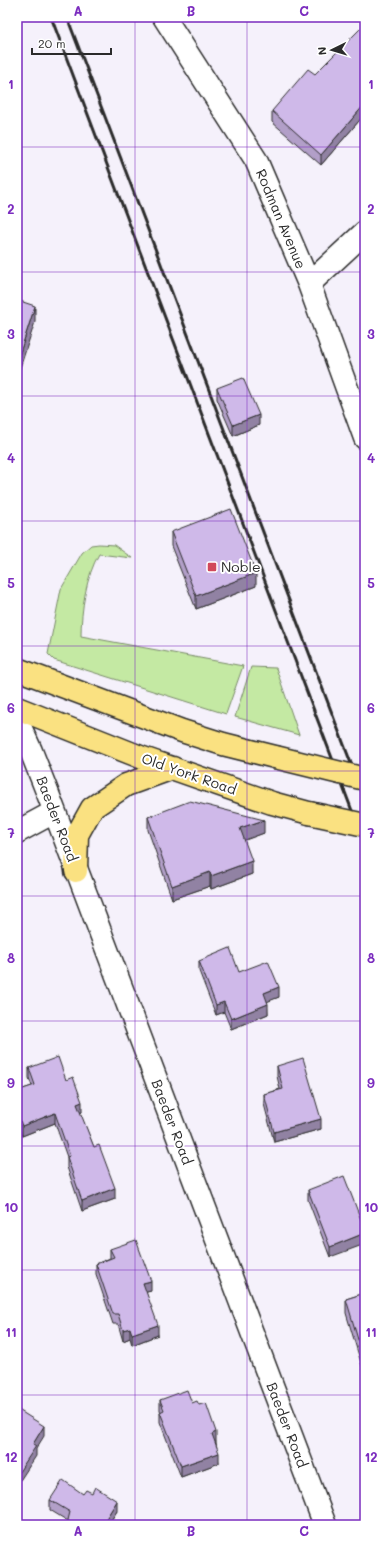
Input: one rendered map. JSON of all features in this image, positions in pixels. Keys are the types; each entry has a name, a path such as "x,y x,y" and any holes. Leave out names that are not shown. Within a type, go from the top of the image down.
{"highway":[{"path":"17,669 182,731 223,744 365,779"},
{"name":"Old York Road","path":"17,708 173,768 272,803 365,825"},
{"path":"76,871 77,835 92,808 126,785 173,768"}],"street":[{"name":"Rodman Avenue","path":"164,17 256,160 309,284 365,438"},
{"path":"309,284 365,232"},
{"name":"Baeder Road","path":"17,720 31,751 325,1525"},
{"path":"17,832 54,812"}],"green space":[{"path":"91,545 114,545 132,558 99,554 94,563 85,594 81,636 243,666 226,714 54,660 48,654 61,589 82,553"},
{"path":"251,667 276,668 299,735 235,717"}],"building":[{"path":"365,24 365,104 321,155 272,111 308,69 315,74"},
{"path":"17,300 35,306 17,362"},
{"path":"243,378 259,415 233,425 217,388"},
{"path":"231,509 256,573 196,596 171,532"},
{"path":"190,801 264,820 240,828 252,861 211,876 210,872 172,886 148,817"},
{"path":"230,948 239,972 268,961 279,987 264,993 268,1004 231,1019 224,1002 216,1005 199,961"},
{"path":"58,1057 66,1080 73,1077 82,1102 77,1104 94,1147 99,1145 115,1188 82,1201 67,1157 70,1156 55,1113 22,1126 17,1112 17,1091 35,1085 29,1068"},
{"path":"303,1058 321,1119 274,1132 264,1094 283,1089 277,1066"},
{"path":"344,1176 365,1233 330,1247 308,1190"},
{"path":"136,1240 151,1281 143,1283 158,1325 132,1334 130,1328 123,1330 118,1314 113,1314 96,1264 114,1257 110,1249"},
{"path":"365,1293 365,1363 346,1299"},
{"path":"187,1390 192,1403 197,1401 199,1405 206,1403 216,1432 212,1434 219,1453 181,1466 160,1412 164,1410 160,1400"},
{"path":"17,1409 44,1426 33,1444 36,1446 17,1475"},
{"path":"63,1480 83,1494 86,1490 92,1493 95,1487 117,1501 102,1525 71,1525 68,1520 70,1512 50,1500"}],"railway":[{"path":"51,17 365,845"},
{"path":"67,17 365,800"}],"place":[{"name":"Noble","path":"212,567"}]}
